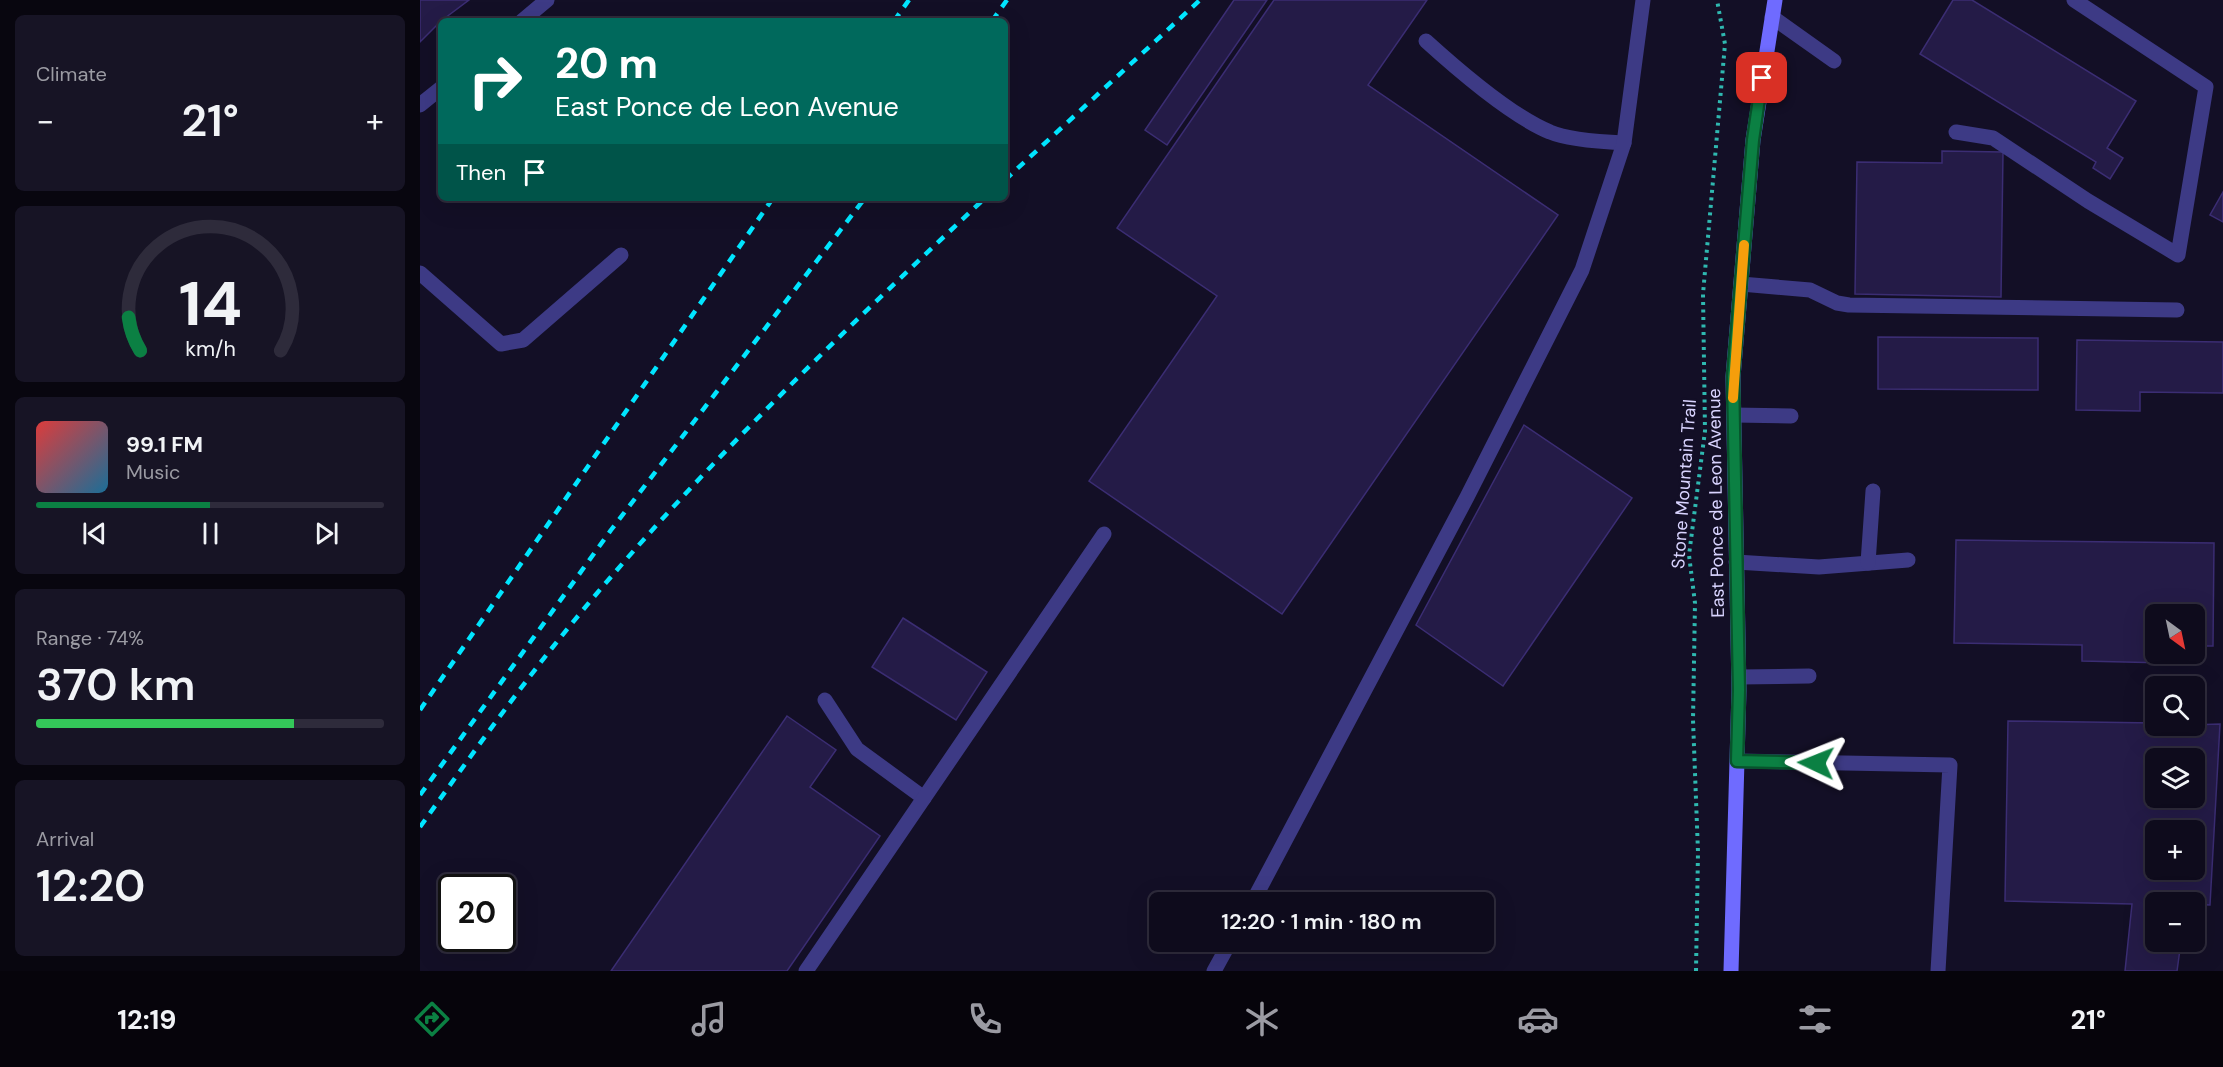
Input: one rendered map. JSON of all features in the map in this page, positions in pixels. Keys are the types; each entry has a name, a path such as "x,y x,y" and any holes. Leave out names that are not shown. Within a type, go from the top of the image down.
{"main road":[{"name":"East Ponce de Leon Avenue","path":"1731,971 1739,677 1733,377 1753,140 1775,0"}],"street":[{"path":"526,18 547,0"},
{"path":"1258,892 1467,497 1582,270 1624,143 1643,0"},
{"path":"1956,132 1993,138 2088,201 2178,255 2206,87 2074,0"},
{"path":"1772,16 1834,61"},
{"path":"1426,41 1504,105 1551,133 1596,142 1624,143"},
{"path":"420,105 438,90"},
{"path":"420,273 501,344 523,340 621,255"},
{"path":"1741,284 1800,288 1849,305 2177,310"},
{"path":"1734,414 1791,416"},
{"path":"1868,563 1873,491"},
{"path":"806,971 1104,534"},
{"path":"1736,562 1819,567 1908,560"},
{"path":"1739,677 1809,676"},
{"path":"825,700 857,749 924,798"},
{"path":"1737,761 1950,765 1938,971"},
{"path":"1214,971 1224,952"}],"path":[{"name":"Stone Mountain Trail","path":"1696,971 1698,852 1693,720 1695,603 1689,555 1698,472 1703,456 1703,294 1725,44 1717,0"}],"building":[{"path":"420,0 469,0 445,18 438,18 438,24 420,42"},
{"path":"1234,0 1267,0 1167,145 1145,130"},
{"path":"1274,0 1427,0 1368,85 1558,215 1282,614 1089,481 1217,296 1117,228"},
{"path":"1953,0 1972,0 2136,101 2107,148 2123,158 2110,179 2093,168 2096,162 1920,54"},
{"path":"1942,151 2003,152 2001,297 1855,294 1857,162 1942,163"},
{"path":"2223,192 2223,222 2210,215"},
{"path":"1878,337 2038,338 2038,390 1878,389"},
{"path":"2077,340 2223,342 2223,393 2140,392 2140,411 2076,410"},
{"path":"1524,425 1632,498 1503,686 1416,625"},
{"path":"1956,540 2214,543 2213,646 2205,646 2205,604 2145,604 2145,662 2082,661 2082,645 1954,643"},
{"path":"903,618 987,672 956,720 872,667"},
{"path":"787,716 836,750 810,787 880,836 787,971 611,971"},
{"path":"2008,721 2145,723 2145,736 2205,736 2205,724 2220,724 2210,905 2205,905 2205,892 2145,892 2145,952 2180,952 2177,971 2125,971 2132,904 2005,901"}],"railway":[{"path":"896,18 909,0"},
{"path":"994,18 1007,0"},
{"path":"1008,177 1200,0"},
{"path":"420,710 771,201"},
{"path":"420,795 611,530 863,201"},
{"path":"420,827 501,714 552,648 653,529 815,360 982,201"}],"slow traffic":[{"path":"1733,398 1744,245"}],"route":[{"path":"1762,78 1753,140 1733,377 1739,690 1737,761 1816,763"}]}
